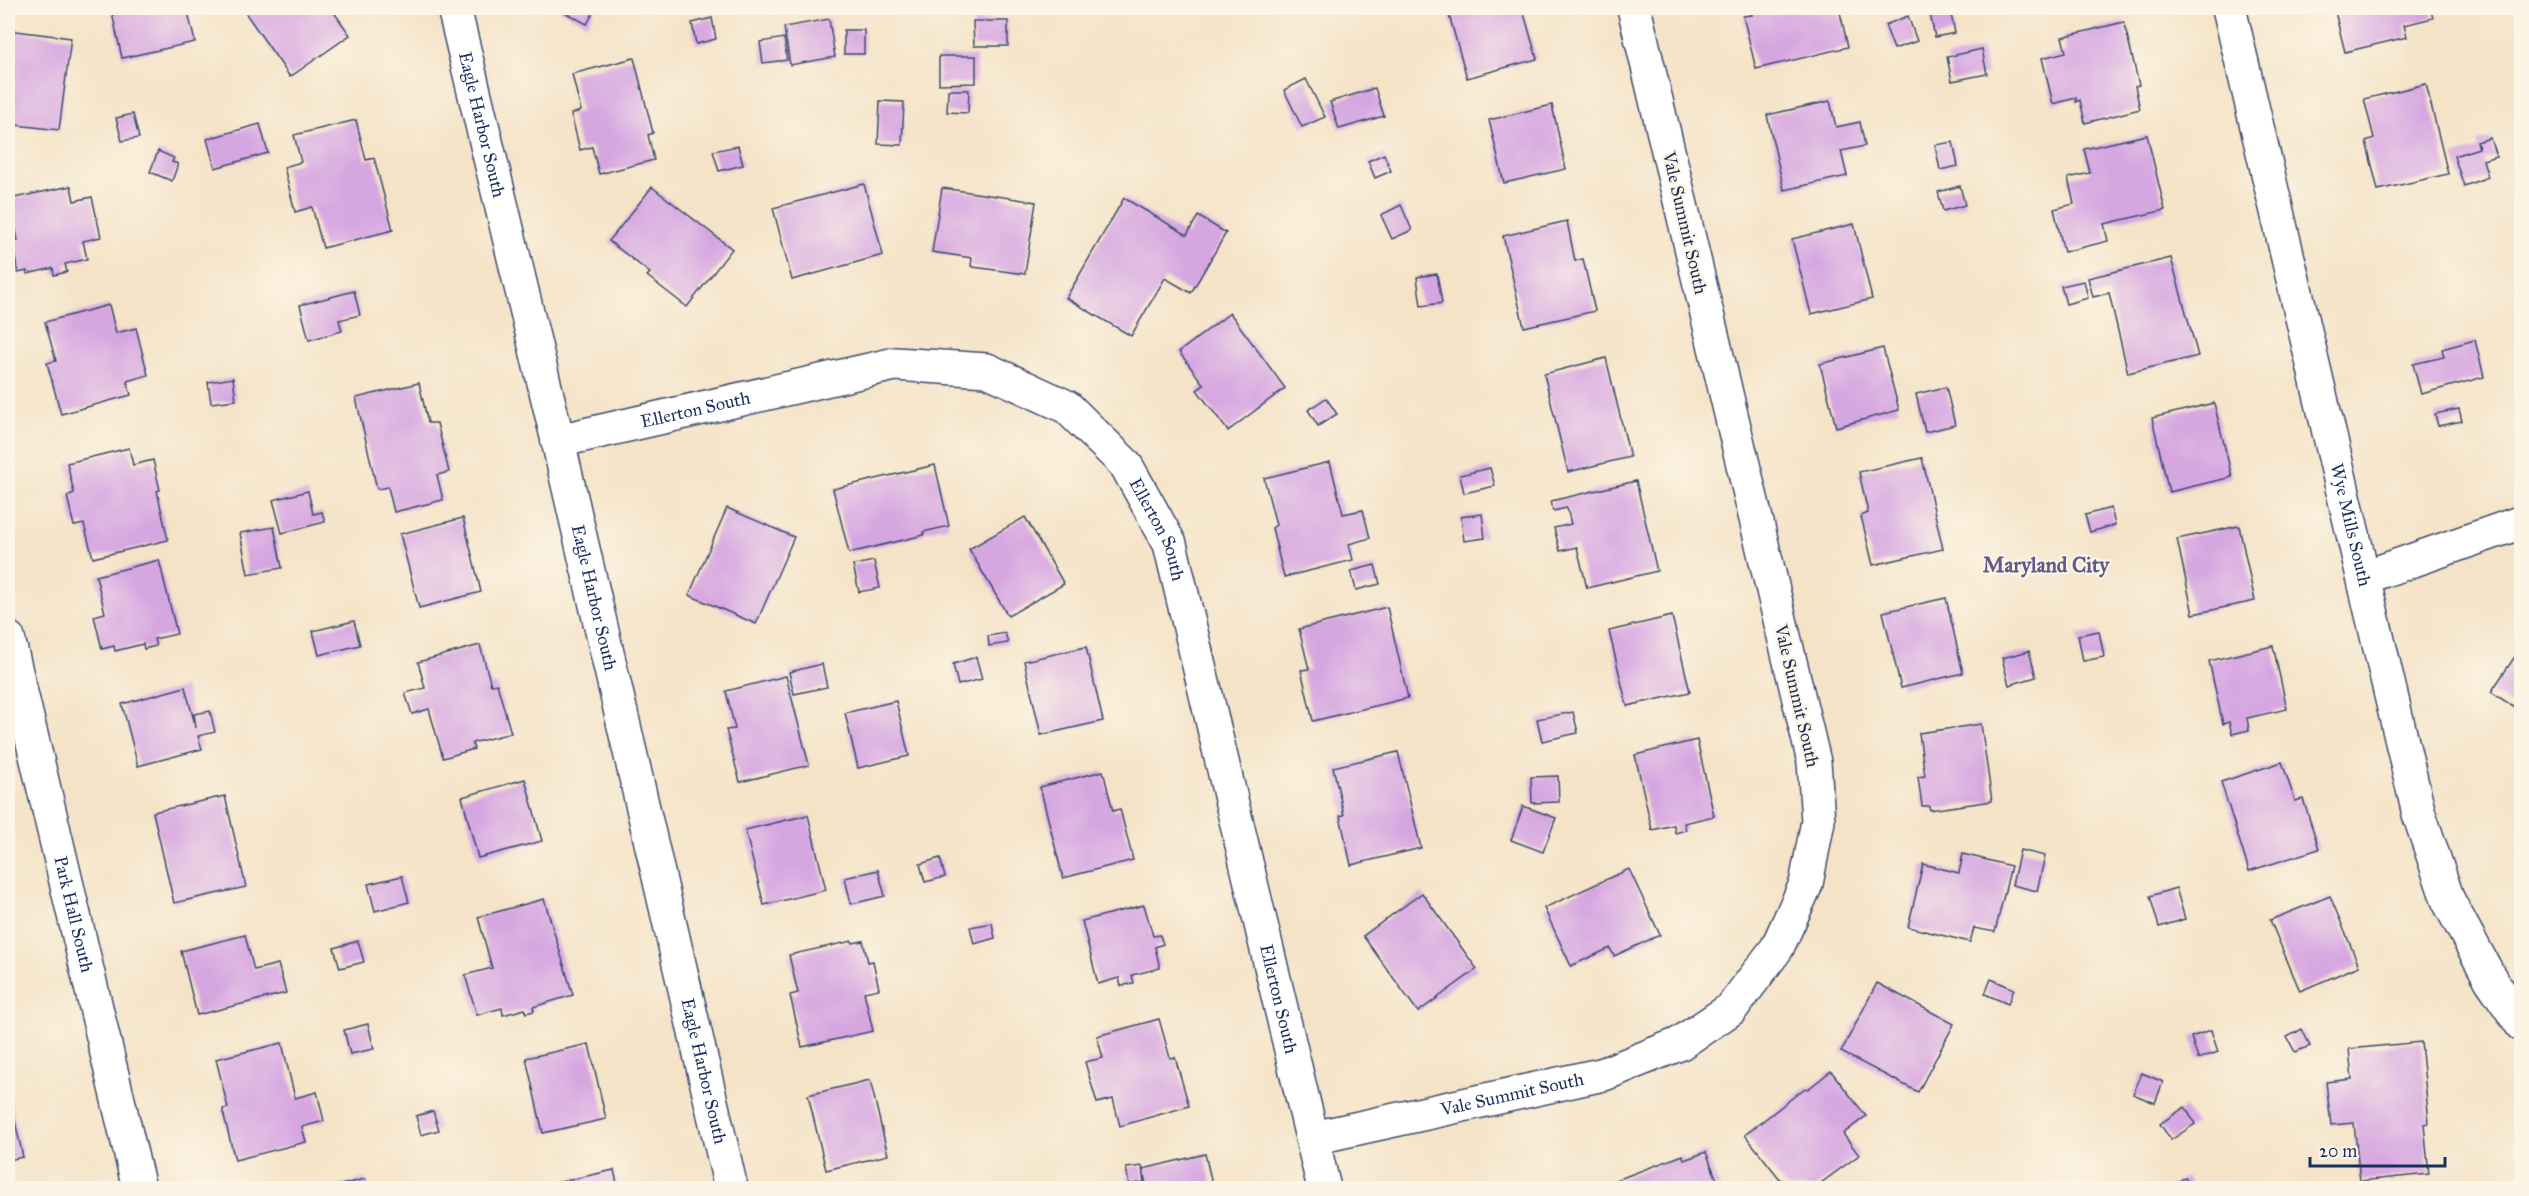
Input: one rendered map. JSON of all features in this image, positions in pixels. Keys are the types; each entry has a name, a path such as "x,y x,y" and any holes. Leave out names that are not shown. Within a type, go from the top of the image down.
{"street":[{"name":"Eagle Harbor South","path":"454,8 558,441 731,1188"},
{"name":"Vale Summit South","path":"1313,1138 1604,1074 1679,1044 1731,1009 1777,948 1806,884 1818,820 1814,762 1634,8"},
{"name":"Wye Mills South","path":"2229,8 2365,577 2419,814 2448,900 2491,980 2522,1024"},
{"name":"Ellerton South","path":"558,441 895,363 987,370 1067,407 1126,465 1170,544 1324,1188"},
{"path":"2365,577 2522,522"},
{"name":"Park Hall South","path":"8,638 139,1188"}],"building":[{"path":"111,8 187,8 195,42 122,58"},
{"path":"242,8 331,8 350,35 290,77"},
{"path":"556,8 596,8 587,24"},
{"path":"1447,8 1516,8 1518,12 1523,10 1537,59 1467,78"},
{"path":"1750,8 1839,8 1848,47 1756,69 1743,16 1752,15"},
{"path":"2334,8 2430,8 2433,18 2404,25 2407,37 2345,52"},
{"path":"1950,10 1955,33 1935,37 1930,14"},
{"path":"1908,16 1917,41 1894,49 1885,25"},
{"path":"712,18 716,39 696,44 692,23"},
{"path":"829,19 835,57 790,65 784,27"},
{"path":"973,21 1008,21 1008,46 974,46"},
{"path":"2124,22 2139,85 2135,86 2140,109 2085,123 2080,100 2076,102 2076,98 2053,104 2042,58 2066,52 2062,37"},
{"path":"8,30 71,38 59,130 8,124"},
{"path":"844,30 864,30 864,54 844,54"},
{"path":"784,38 787,60 763,63 760,42"},
{"path":"1982,49 1987,74 1952,81 1947,57"},
{"path":"939,56 976,56 976,83 939,84"},
{"path":"634,58 653,133 648,135 654,160 599,174 592,147 580,150 571,114 581,111 572,74"},
{"path":"1306,79 1325,117 1302,127 1284,90"},
{"path":"2426,84 2448,174 2378,190 2366,141 2374,138 2364,99"},
{"path":"1375,88 1384,116 1339,129 1330,102"},
{"path":"948,90 969,90 968,113 947,112"},
{"path":"880,101 904,102 902,145 878,144"},
{"path":"1830,101 1836,127 1860,122 1865,146 1841,151 1847,176 1784,190 1767,115"},
{"path":"1552,105 1566,169 1504,183 1489,120"},
{"path":"133,114 139,138 122,141 116,118"},
{"path":"356,120 366,160 374,158 393,230 323,248 312,207 295,212 284,167 301,162 294,135"},
{"path":"260,124 268,153 215,168 207,139"},
{"path":"2147,135 2165,210 2104,224 2108,241 2064,252 2054,209 2074,204 2068,178 2090,173 2084,149"},
{"path":"2490,138 2496,156 2483,160 2488,177 2464,186 2454,156 2479,148 2477,142"},
{"path":"1953,142 1958,166 1940,170 1935,145"},
{"path":"738,146 743,165 719,171 713,151"},
{"path":"158,151 174,158 172,162 178,164 172,181 150,172"},
{"path":"1384,154 1391,171 1375,178 1368,161"},
{"path":"864,184 883,255 792,280 773,208"},
{"path":"71,186 74,201 92,197 101,237 83,241 87,259 65,264 67,272 54,275 53,268 27,274 27,271 18,273 12,242 18,240 9,199"},
{"path":"1960,186 1965,205 1943,211 1938,192"},
{"path":"652,187 732,249 687,307 647,276 650,273 609,241"},
{"path":"942,188 1036,202 1025,274 973,267 971,266 972,258 932,252"},
{"path":"1124,198 1187,235 1198,216 1226,233 1191,293 1165,278 1131,336 1066,298"},
{"path":"1401,205 1412,230 1392,239 1381,215"},
{"path":"1567,221 1575,261 1583,259 1595,311 1524,327 1503,236"},
{"path":"1854,224 1872,299 1811,314 1792,239"},
{"path":"2171,258 2198,356 2128,373 2109,293 2093,297 2088,278"},
{"path":"1437,274 1442,303 1421,306 1417,277"},
{"path":"2084,281 2088,298 2066,304 2061,286"},
{"path":"354,291 360,315 339,320 342,331 309,340 300,305"},
{"path":"109,305 116,333 136,328 148,375 127,381 131,395 61,414 47,363 56,361 45,322"},
{"path":"1230,313 1285,388 1228,431 1197,390 1204,385 1179,352"},
{"path":"2475,340 2484,377 2421,394 2413,364 2444,357 2442,349"},
{"path":"1883,348 1899,410 1836,427 1820,364"},
{"path":"1606,358 1630,457 1568,472 1544,374"},
{"path":"233,378 236,400 211,403 208,382"},
{"path":"419,383 428,423 437,423 449,472 437,475 443,500 394,512 388,487 377,489 356,398"},
{"path":"1946,387 1955,425 1925,432 1916,394"},
{"path":"1326,398 1337,414 1318,426 1308,410"},
{"path":"2214,403 2232,477 2169,492 2152,418"},
{"path":"2459,409 2462,421 2438,426 2435,414"},
{"path":"129,448 133,465 153,460 168,540 93,558 84,524 74,526 67,496 74,493 67,463"},
{"path":"1922,458 1943,549 1873,565 1861,516 1868,513 1859,472"},
{"path":"1330,462 1343,514 1363,510 1370,538 1349,544 1353,560 1284,577 1272,528 1276,525 1264,478"},
{"path":"935,465 949,526 923,532 924,535 849,553 833,489"},
{"path":"1490,468 1495,486 1464,493 1460,475"},
{"path":"1636,481 1657,571 1587,588 1577,547 1560,551 1554,528 1571,524 1567,508 1553,511 1551,501"},
{"path":"308,491 313,514 322,512 325,522 282,533 273,500"},
{"path":"727,508 794,537 756,624 689,595"},
{"path":"2111,508 2115,525 2090,532 2085,515"},
{"path":"1482,514 1485,538 1464,541 1461,517"},
{"path":"1025,517 1064,584 1008,616 969,549"},
{"path":"463,518 481,592 419,608 400,534"},
{"path":"2239,526 2255,601 2193,614 2177,539"},
{"path":"274,527 282,568 248,574 240,533"},
{"path":"159,560 177,634 154,639 156,646 144,649 143,644 115,651 114,646 102,649 94,616 105,613 96,576"},
{"path":"874,561 880,588 859,592 853,565"},
{"path":"1375,565 1380,584 1356,590 1351,571"},
{"path":"1946,598 1963,673 1901,688 1883,612"},
{"path":"1387,607 1408,698 1313,721 1301,670 1309,669 1299,629"},
{"path":"1672,616 1690,692 1627,706 1609,631"},
{"path":"354,621 360,645 319,655 313,631"},
{"path":"2099,631 2104,657 2083,661 2078,635"},
{"path":"1005,633 1008,643 989,646 988,636"},
{"path":"480,645 491,685 497,684 511,733 472,743 474,749 443,758 429,709 412,714 405,693 425,688 418,662"},
{"path":"2273,646 2287,709 2247,718 2249,730 2232,734 2229,722 2223,724 2209,661"},
{"path":"2522,646 2522,712 2491,692"},
{"path":"1086,647 1103,721 1041,735 1024,661"},
{"path":"2029,651 2036,677 2009,685 2002,658"},
{"path":"976,657 982,679 958,685 953,664"},
{"path":"822,664 827,687 794,694 789,672"},
{"path":"786,676 809,765 740,782 726,730 735,729 726,691"},
{"path":"185,687 196,728 194,714 210,711 215,732 198,736 202,749 138,766 122,704"},
{"path":"896,701 909,756 858,768 845,713"},
{"path":"1573,712 1578,733 1542,741 1537,719"},
{"path":"1981,724 1992,801 1930,810 1929,806 1922,806 1918,777 1925,776 1919,733"},
{"path":"1697,740 1714,816 1684,823 1686,830 1675,833 1674,825 1652,830 1635,755"},
{"path":"1398,752 1421,848 1351,865 1340,816 1344,815 1333,767"},
{"path":"2282,762 2295,801 2303,799 2319,849 2249,871 2221,782"},
{"path":"1103,771 1113,811 1120,809 1133,860 1063,878 1040,787"},
{"path":"1558,776 1559,802 1532,803 1531,777"},
{"path":"525,779 542,841 478,858 462,797"},
{"path":"225,796 246,887 174,903 153,812"},
{"path":"1523,806 1556,818 1543,852 1511,840"},
{"path":"808,815 826,890 764,905 745,830"},
{"path":"2020,850 2045,856 2037,891 2012,885"},
{"path":"1963,854 2011,866 1995,932 1974,928 1970,942 1908,927 1923,864 1959,873"},
{"path":"940,858 945,877 925,882 920,864"},
{"path":"1629,869 1660,935 1614,956 1610,948 1571,966 1544,908"},
{"path":"878,870 885,896 851,904 845,878"},
{"path":"402,876 409,902 375,911 368,884"},
{"path":"2176,888 2185,919 2159,927 2150,896"},
{"path":"1422,893 1477,969 1418,1012 1363,936"},
{"path":"2330,896 2359,966 2300,991 2270,920"},
{"path":"544,899 573,995 533,1007 534,1011 526,1013 525,1009 503,1015 502,1008 477,1015 465,975 492,968 478,917"},
{"path":"1144,905 1153,936 1160,935 1163,944 1155,947 1160,968 1132,975 1134,983 1121,986 1119,978 1098,984 1082,921"},
{"path":"992,923 995,938 974,944 970,927"},
{"path":"245,935 254,970 278,964 286,993 197,1015 181,951"},
{"path":"358,941 364,962 340,968 334,948"},
{"path":"852,941 853,943 863,941 868,962 873,961 879,989 864,992 873,1031 802,1047 790,995 798,993 789,955"},
{"path":"1991,979 2014,989 2008,1004 1985,994"},
{"path":"1877,983 1954,1024 1918,1092 1841,1052"},
{"path":"1159,1019 1170,1058 1175,1057 1189,1106 1120,1126 1113,1099 1097,1103 1085,1062 1103,1058 1097,1036"},
{"path":"368,1024 374,1049 350,1054 344,1030"},
{"path":"2302,1029 2310,1046 2295,1052 2287,1037"},
{"path":"2211,1030 2218,1052 2198,1059 2191,1037"},
{"path":"2421,1042 2429,1123 2424,1124 2429,1174 2360,1181 2354,1123 2331,1125 2326,1082 2352,1079 2349,1049"},
{"path":"282,1043 295,1098 317,1092 324,1121 302,1127 306,1142 235,1160 223,1112 223,1109 228,1108 216,1059"},
{"path":"589,1044 606,1119 543,1133 526,1058"},
{"path":"1831,1071 1866,1116 1843,1134 1859,1155 1814,1188 1787,1188 1745,1135 1805,1088 1808,1089"},
{"path":"2142,1073 2163,1082 2155,1103 2133,1094"},
{"path":"870,1080 888,1155 826,1170 808,1095"},
{"path":"8,1090 23,1157 8,1160"},
{"path":"2185,1107 2195,1124 2171,1140 2160,1124"},
{"path":"433,1111 439,1130 421,1135 416,1116"},
{"path":"1706,1152 1720,1188 1613,1188 1611,1182 1683,1155 1684,1160"},
{"path":"1205,1154 1213,1188 1133,1188 1146,1185 1143,1169"},
{"path":"1142,1166 1144,1182 1129,1185 1126,1168"},
{"path":"614,1170 618,1188 543,1188 542,1186"},
{"path":"2185,1177 2193,1188 2170,1188"},
{"path":"365,1179 368,1188 329,1188"}],"district":[{"name":"Maryland City","path":"2046,565"}]}
